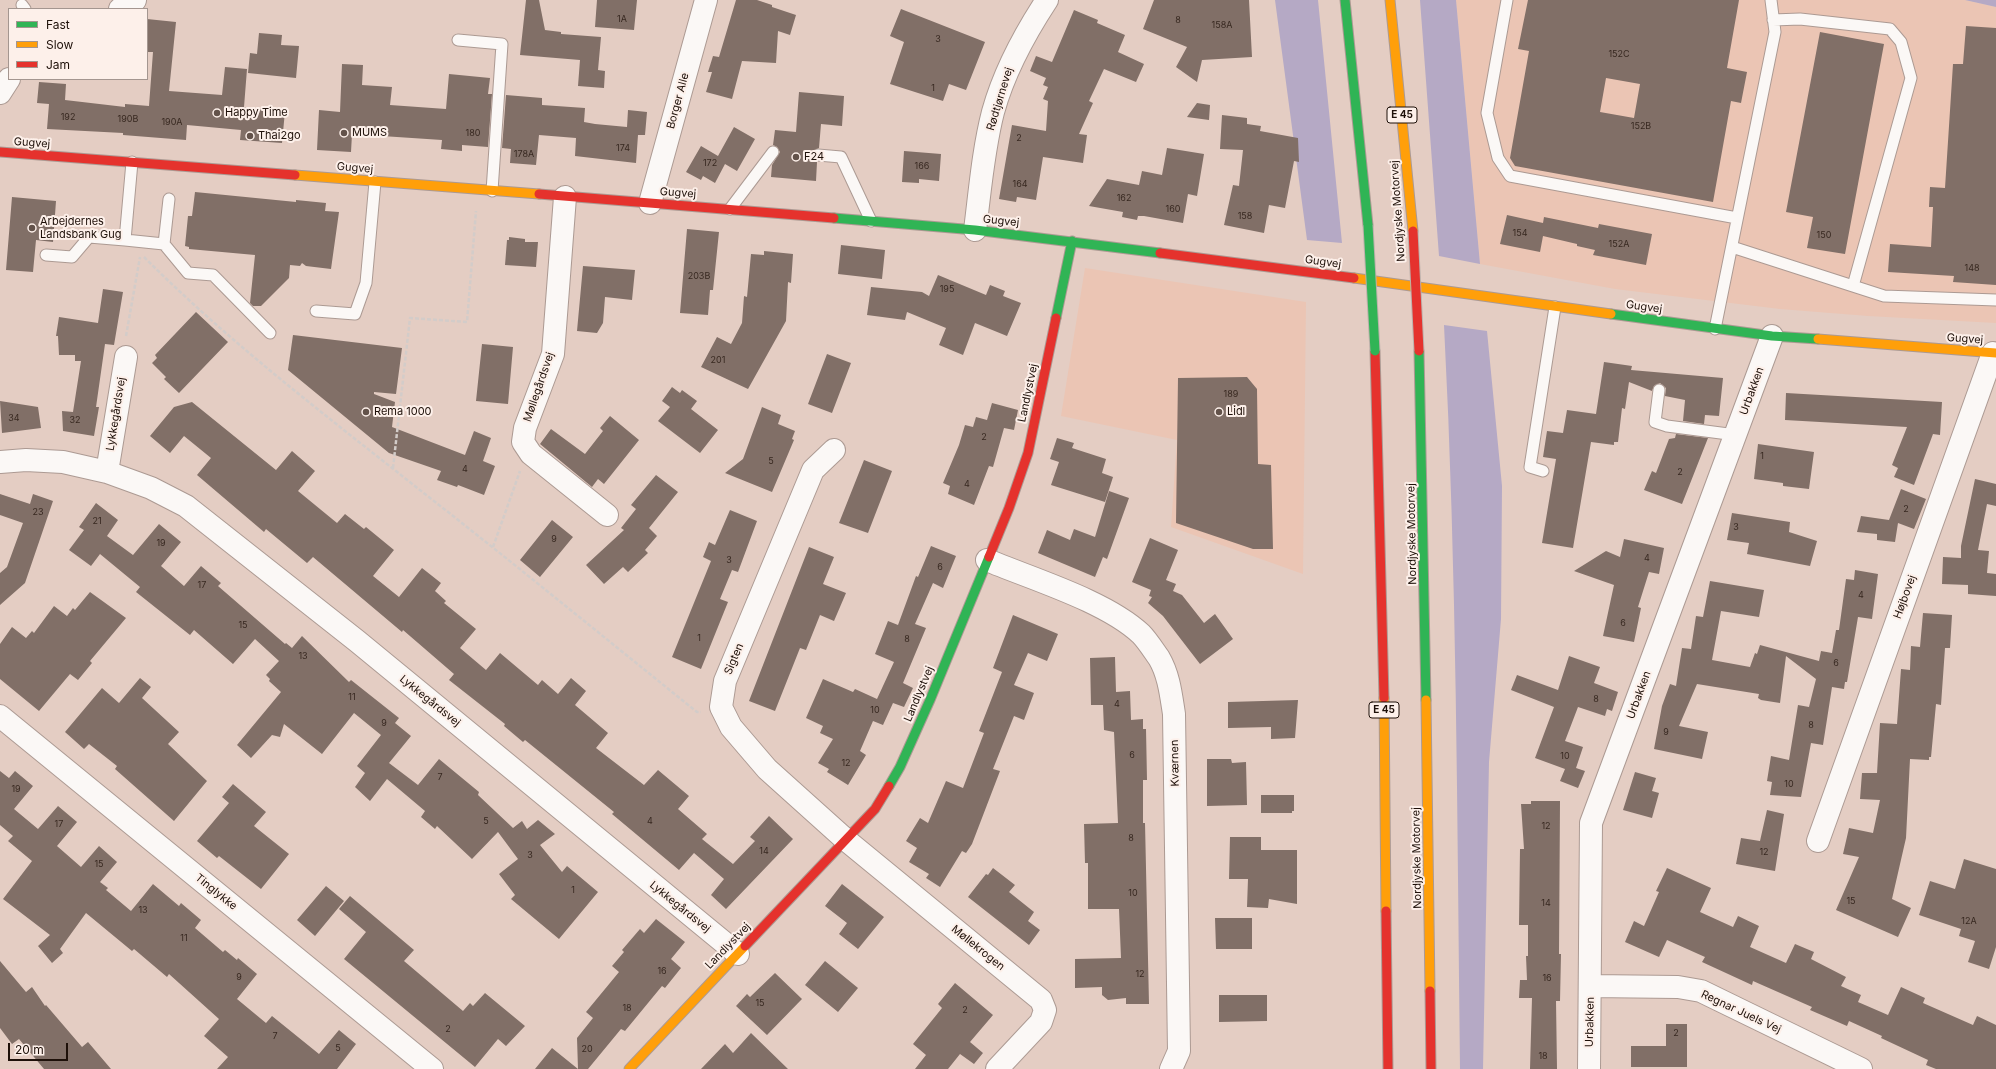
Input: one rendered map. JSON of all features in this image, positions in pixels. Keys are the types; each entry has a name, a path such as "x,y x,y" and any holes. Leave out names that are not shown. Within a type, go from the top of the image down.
{"main road":[{"name":"E 45","path":"1346,0 1368,225 1375,351 1383,640 1388,1069"},
{"name":"Nordjyske Motorvej","path":"1390,0 1413,231 1419,351 1425,585 1431,1069"},
{"name":"Gugvej","path":"0,152 730,209 975,230 1072,241 1772,336 1994,353"},
{"name":"Landlystvej","path":"629,1069 875,809 900,767 930,700 1009,508 1028,453 1072,241"}],"street":[{"path":"122,8 135,0"},
{"name":"Borger Alle","path":"650,203 706,0"},
{"name":"Rødtjørnevej","path":"975,230 987,139 993,112 1012,59 1028,28 1047,0"},
{"path":"0,93 8,80"},
{"name":"Møllegårdsvej","path":"565,197 553,354 525,428 523,442 531,454 607,515"},
{"name":"Urbakken","path":"1589,1069 1591,823 1772,336"},
{"name":"Højbovej","path":"1818,841 1994,353"},
{"name":"Lykkegårdsvej","path":"107,472 126,356"},
{"name":"Sigten","path":"834,450 813,470 725,681 722,707 731,727 767,769 846,840"},
{"name":"Lykkegårdsvej","path":"0,462 26,460 63,462 107,472 151,488 186,506 357,641 738,954"},
{"name":"Kværnen","path":"987,560 1085,600 1118,616 1142,634 1159,659 1169,683 1174,714 1179,1052 1171,1069"},
{"name":"Tinglykke","path":"0,716 432,1069"},
{"name":"Møllekrogen","path":"846,840 1041,1000 1046,1010 1041,1022 997,1069"},
{"name":"Regnar Juels Vej","path":"1590,986 1678,987 1701,992 1861,1069"}],"lane":[{"path":"1507,0 1487,113 1498,158 1510,176 1737,218"},
{"path":"1715,329 1775,32 1771,0"},
{"path":"1773,20 1800,19 1890,29 1901,42 1911,78 1853,286"},
{"path":"458,40 502,44 492,191"},
{"path":"730,209 773,152"},
{"path":"818,155 841,157 871,221"},
{"path":"125,240 132,162"},
{"path":"316,311 355,314 366,284 375,182"},
{"path":"164,244 169,199"},
{"path":"46,255 72,257 88,237 164,244 188,273 213,276 270,333"},
{"path":"1732,247 1884,296 1996,300"},
{"path":"1543,471 1530,467 1555,307"},
{"path":"1659,390 1655,422 1667,426 1736,435"}],"path":[{"path":"393,469 410,318 467,322 478,190"},
{"path":"126,356 124,343 141,254 180,294 263,366 493,547 697,712"},
{"path":"493,547 523,463 531,454"}],"shaded area":[{"path":"1275,0 1318,0 1342,243 1307,240"},
{"path":"1420,0 1456,0 1480,264 1439,256"},
{"path":"1456,0 1965,0 1996,7 1996,323 1868,316 1780,309 1615,289 1480,264"},
{"path":"1965,0 1996,0 1996,7"},
{"path":"1085,268 1306,302 1303,574 1171,527 1177,440 1061,416"},
{"path":"1444,325 1487,331 1502,486 1501,619 1489,762 1483,1069 1460,1069 1452,511"}],"building":[{"path":"526,0 539,0 545,30 561,32 561,34 601,37 598,70 605,71 604,88 578,86 580,60 520,55"},
{"path":"597,0 637,0 634,30 595,27"},
{"path":"736,0 757,0 796,15 790,35 778,31 776,63 742,61 732,99 706,92 712,72 708,72 713,56 719,57"},
{"path":"1154,0 1249,0 1252,57 1202,60 1197,82 1176,67 1187,47 1143,29"},
{"path":"1528,0 1739,0 1727,68 1747,72 1741,103 1731,101 1713,202 1515,166 1510,158 1529,51 1518,49","holes":["1606,78 1640,84 1634,118 1600,112"]},
{"path":"901,9 985,42 966,90 949,84 943,101 890,84 904,42 890,36"},
{"path":"1074,10 1098,20 1097,23 1125,35 1118,52 1144,64 1136,82 1104,69 1089,101 1093,103 1079,134 1087,135 1083,163 1043,157 1036,200 1017,197 1016,202 999,199 1012,125 1046,131 1048,101 1043,99 1048,87 1043,85 1046,78 1030,71 1036,56 1052,62"},
{"path":"148,19 176,22 169,91 222,95 225,67 247,69 244,107 285,111 282,143 240,140 241,130 187,125 186,140 123,135 123,133 47,129 49,104 37,103 39,82 66,84 65,100 125,107 125,104 149,106 153,52 148,52"},
{"path":"1966,26 1996,28 1996,285 1953,282 1954,276 1888,272 1890,244 1931,247 1933,207 1929,207 1930,187 1945,188 1953,64 1963,64"},
{"path":"1820,32 1884,44 1845,254 1807,248 1813,217 1786,212"},
{"path":"259,33 282,35 281,45 299,46 296,78 248,73 250,53 257,54"},
{"path":"342,64 363,65 362,85 392,87 390,105 446,109 449,74 490,78 488,94 492,94 488,147 462,145 462,151 441,149 442,140 352,134 351,152 317,150 319,110 340,112"},
{"path":"799,92 844,96 842,126 821,124 819,148 813,151 811,155 817,162 816,181 771,177 772,165 780,152 777,147 773,145 775,130 796,132"},
{"path":"506,95 542,98 542,105 585,108 584,122 595,124 627,127 628,110 647,112 645,135 638,135 636,163 575,156 576,138 539,135 536,165 510,163 511,149 502,148"},
{"path":"1197,103 1210,105 1209,120 1187,117"},
{"path":"1222,115 1247,118 1247,124 1261,126 1260,131 1298,138 1299,162 1294,161 1285,208 1269,205 1264,233 1224,225 1233,185 1239,186 1243,150 1220,149"},
{"path":"734,127 755,139 737,171 725,164 715,183 703,176 701,180 686,172 701,146 718,156"},
{"path":"1167,148 1204,154 1197,196 1188,194 1183,223 1144,216 1138,216 1137,220 1122,217 1123,212 1089,206 1107,179 1139,185 1142,171 1162,175"},
{"path":"904,151 941,154 939,181 919,179 919,183 902,182"},
{"path":"195,192 296,202 296,200 326,203 325,211 339,212 331,269 306,266 302,263 300,266 290,265 289,278 261,306 253,306 250,303 255,255 189,249 189,247 185,246 188,216 192,216"},
{"name":"Arbejdernes Landsbank Gug","path":"12,197 56,201 53,242 36,240 33,272 6,270"},
{"path":"1507,215 1543,223 1544,217 1598,228 1599,224 1652,234 1646,265 1593,255 1595,250 1543,236 1540,252 1500,244"},
{"path":"687,229 719,232 713,290 710,290 708,315 680,313"},
{"path":"509,237 525,239 525,242 538,242 536,267 505,265 507,240 509,240"},
{"path":"841,245 885,250 882,279 838,274"},
{"path":"764,251 793,254 791,283 788,282 786,321 748,389 701,367 717,337 731,344 742,323 744,296 747,297 751,254 764,255"},
{"path":"583,266 635,270 632,300 605,297 603,323 597,333 577,331"},
{"path":"938,275 986,295 990,285 1005,291 1003,296 1021,303 1007,336 975,323 963,355 939,345 946,328 907,312 905,320 867,315 871,287 922,292 929,296"},
{"path":"103,289 123,292 114,345 105,344 96,407 99,407 94,436 63,431 62,411 73,412 81,361 75,361 75,355 59,355 58,336 56,336 59,317 98,323"},
{"path":"196,312 228,342 179,393 164,379 166,377 152,363 157,358 155,355"},
{"name":"Rema 1000","path":"293,335 402,348 396,394 374,392 374,394 395,402 392,427 465,455 474,431 491,438 483,461 495,466 484,495 458,485 457,487 437,480 441,471 389,453 288,370"},
{"path":"482,344 513,347 508,404 476,401"},
{"path":"827,354 851,363 832,413 808,404"},
{"path":"1604,362 1632,366 1631,370 1723,378 1719,416 1705,415 1704,424 1683,421 1685,400 1665,396 1666,388 1660,383 1654,386 1652,391 1629,382 1625,409 1622,408 1618,442 1614,442 1614,445 1591,442 1573,548 1542,543 1556,459 1543,457 1547,431 1563,433 1567,410 1596,414"},
{"path":"1247,377 1257,389 1258,464 1271,465 1273,549 1253,549 1176,523 1178,378"},
{"path":"672,387 680,393 682,390 697,401 691,409 718,430 700,453 658,421 670,407 662,401"},
{"path":"1786,393 1942,402 1940,435 1933,434 1914,485 1894,477 1898,468 1892,465 1907,427 1785,420"},
{"path":"0,401 38,407 41,428 2,433"},
{"path":"192,402 276,470 292,451 315,471 298,491 337,523 345,514 364,529 366,527 394,550 373,576 399,597 422,568 441,583 435,591 446,601 444,603 476,629 460,648 486,670 500,653 538,685 542,680 558,694 571,678 586,691 575,705 608,733 596,748 644,785 658,770 689,796 678,809 707,834 702,839 733,864 755,841 750,837 769,816 793,839 726,909 711,895 724,879 694,853 679,870 612,814 614,812 525,740 523,742 504,726 505,724 449,680 454,674 403,630 402,632 313,557 307,563 266,529 264,532 197,475 211,458 184,436 170,453 150,436 174,407"},
{"path":"992,403 1018,410 1014,430 1004,428 993,467 989,466 974,505 948,494 950,486 943,483 959,445 965,425 973,427 976,417 987,420"},
{"path":"762,407 781,415 778,424 795,431 792,439 794,440 772,492 725,473 743,459"},
{"path":"610,416 639,440 604,484 598,479 592,487 540,444 551,429 585,454 603,431 600,428"},
{"path":"1676,434 1708,438 1682,504 1644,490 1652,471 1656,473 1669,439 1675,438"},
{"path":"1057,438 1074,443 1072,448 1106,459 1102,473 1113,477 1105,502 1051,485 1059,462 1050,459"},
{"path":"1758,444 1814,452 1809,489 1783,486 1783,483 1754,479"},
{"path":"864,460 892,471 868,533 839,523"},
{"path":"656,475 678,492 649,528 657,536 645,550 648,553 628,572 623,567 604,584 586,565 624,530 621,528 636,509 631,505"},
{"path":"1975,479 1996,484 1996,506 1987,504 1978,550 1989,551 1987,573 1996,574 1996,596 1968,594 1968,585 1942,584 1943,557 1961,558 1961,546"},
{"path":"1901,489 1926,499 1914,529 1898,523 1895,542 1877,540 1877,534 1857,532 1861,516 1889,520"},
{"path":"1109,491 1129,498 1107,559 1103,557 1095,577 1038,553 1047,530 1070,540 1074,529 1095,537"},
{"path":"0,494 30,504 33,494 53,501 25,583 0,605 0,573 7,567 23,523 0,515"},
{"path":"96,503 118,520 107,536 133,555 159,524 181,542 161,566 184,586 201,566 221,583 218,586 285,644 286,643 292,648 302,636 349,682 351,680 399,718 395,723 411,736 389,763 418,785 439,759 479,792 478,795 513,828 522,821 527,829 538,820 555,834 540,845 562,872 567,866 598,892 559,939 511,899 515,895 499,874 518,859 498,832 472,859 437,826 435,829 421,817 425,811 387,779 370,801 355,787 365,773 357,766 381,735 354,713 322,754 284,724 280,737 272,735 251,758 237,745 281,692 269,681 270,679 266,675 279,661 255,639 233,664 194,630 190,635 136,592 140,587 100,554 91,566 69,550 84,530 79,527"},
{"path":"730,510 757,521 738,572 732,570 720,599 728,602 701,669 672,657 711,561 703,557 709,542 715,545"},
{"path":"1732,513 1790,522 1789,532 1817,541 1810,566 1747,554 1749,543 1727,540"},
{"path":"552,520 573,537 540,577 520,560"},
{"path":"1150,538 1178,550 1166,580 1176,584 1173,591 1182,595 1204,623 1215,614 1233,639 1200,664 1163,616 1148,603 1152,597 1149,596 1151,590 1132,582"},
{"path":"1624,539 1664,548 1659,574 1649,572 1638,607 1641,608 1634,642 1603,636 1614,585 1574,571 1606,551 1620,557"},
{"path":"931,546 956,556 943,588 933,583 915,624 926,628 903,683 913,688 904,707 893,703 883,725 873,721 860,751 866,755 848,785 827,772 829,769 818,763 833,739 820,733 823,726 806,718 823,679 853,692 855,689 877,699 894,662 875,654 888,621 898,625 916,576 918,577"},
{"path":"809,547 834,557 823,584 846,593 834,621 820,615 806,650 800,648 775,711 749,701"},
{"path":"1855,570 1878,574 1872,619 1858,617 1847,682 1845,682 1844,689 1832,687 1823,745 1811,743 1801,797 1770,795 1772,782 1767,781 1771,756 1789,760 1798,705 1809,707 1816,679 1786,656 1780,703 1761,700 1758,698 1759,694 1697,684 1679,726 1708,732 1702,759 1654,749 1662,706 1670,684 1676,686 1682,648 1691,649 1696,616 1703,617 1710,581 1764,590 1759,617 1721,611 1712,660 1750,667 1755,653 1757,654 1760,645 1819,661 1821,651 1832,653 1836,630 1839,630 1846,579 1854,580"},
{"path":"90,592 126,618 90,661 92,663 78,680 70,674 39,711 0,679 0,644 12,627 26,638 32,631 34,633 54,606 67,616 73,608 75,610"},
{"path":"1923,613 1952,615 1950,648 1945,648 1941,705 1936,704 1931,757 1929,757 1929,760 1910,759 1906,838 1892,899 1911,908 1898,937 1836,910 1859,857 1843,854 1849,828 1873,833 1880,800 1860,799 1862,773 1877,773 1880,723 1897,724 1901,669 1910,670 1911,646 1920,647"},
{"path":"1013,615 1058,634 1047,661 1028,653 1014,685 1034,693 1024,720 1014,716 993,769 1000,771 972,844 966,853 962,851 940,887 926,878 929,874 909,862 917,848 906,841 920,818 928,823 946,781 963,788 984,733 979,731 1002,672 993,668"},
{"path":"1569,656 1600,667 1594,683 1618,692 1612,711 1607,709 1605,716 1578,707 1565,741 1583,747 1576,768 1585,771 1578,788 1560,781 1565,769 1535,758 1554,707 1511,690 1517,675 1558,690"},
{"path":"1115,657 1116,692 1130,691 1131,720 1143,719 1143,729 1146,729 1147,780 1143,780 1143,823 1145,823 1149,1004 1126,1004 1126,998 1108,1000 1102,995 1102,987 1075,988 1075,959 1121,958 1119,909 1088,909 1088,863 1085,863 1084,824 1118,823 1114,732 1104,730 1103,705 1091,705 1090,658"},
{"path":"140,678 151,687 142,698 179,732 168,744 207,781 174,821 115,769 117,766 89,744 84,749 65,732 102,688 119,703"},
{"path":"1298,700 1295,738 1271,739 1271,727 1228,728 1228,702"},
{"path":"1207,759 1231,759 1232,763 1246,762 1247,805 1207,806"},
{"path":"0,771 9,778 15,771 33,786 14,809 38,829 58,806 77,822 57,846 81,867 99,846 117,862 100,882 108,888 106,890 131,911 153,884 179,906 181,903 201,920 195,928 223,952 225,950 237,960 238,958 257,974 237,999 266,1023 272,1016 319,1054 339,1030 356,1044 337,1069 217,1069 228,1057 204,1036 219,1019 169,974 167,977 134,949 132,951 86,913 60,949 63,953 52,963 38,946 50,935 3,899 32,861 8,841 13,836 0,825"},
{"path":"1635,772 1656,778 1652,791 1659,793 1652,818 1623,810"},
{"path":"233,784 266,812 254,826 289,854 261,889 219,856 217,858 197,841 229,803 222,797"},
{"path":"1261,795 1294,795 1294,811 1292,811 1292,813 1261,813"},
{"path":"1531,801 1560,801 1559,954 1561,954 1560,1001 1556,1001 1557,1069 1530,1069 1532,998 1519,998 1520,980 1527,980 1526,956 1528,956 1528,925 1519,925 1520,849 1524,849 1521,804 1531,804"},
{"path":"1767,810 1784,814 1775,871 1736,864 1741,838 1760,841"},
{"path":"1230,837 1261,837 1261,850 1297,850 1297,904 1269,899 1268,908 1247,907 1248,879 1229,879"},
{"path":"1964,859 1996,869 1996,947 1989,969 1968,962 1975,941 1959,936 1961,929 1919,915 1930,881 1955,889"},
{"path":"993,868 1015,885 1009,892 1034,912 1028,921 1040,930 1029,945 968,897 986,874 988,875"},
{"path":"1667,868 1711,888 1700,912 1733,927 1738,916 1759,926 1750,947 1786,963 1795,944 1814,952 1811,959 1846,977 1841,986 1861,995 1858,1002 1888,1015 1901,987 1925,998 1923,1003 1973,1025 1977,1016 1996,1025 1996,1069 1936,1069 1926,1065 1928,1060 1881,1038 1882,1036 1849,1021 1847,1026 1810,1010 1812,1007 1753,981 1752,985 1702,962 1705,957 1667,940 1659,957 1625,942 1634,921 1644,926 1659,892 1656,891"},
{"path":"842,884 884,917 858,949 839,934 847,923 825,906"},
{"path":"326,886 344,901 315,936 297,920"},
{"path":"350,896 414,950 404,961 463,1011 470,1003 473,1006 485,993 525,1026 506,1046 498,1039 475,1067 344,959 366,932 339,909"},
{"path":"1215,918 1252,918 1252,949 1216,949"},
{"path":"656,919 685,942 671,959 681,968 665,988 662,986 625,1031 621,1029 588,1069 578,1069 577,1038 593,1018 586,1012 619,972 612,966 624,952 622,950 640,929 644,933"},
{"path":"0,961 26,992 32,987 45,1006 46,1005 82,1047 88,1042 111,1069 44,1069 19,1039 12,1044 0,1028"},
{"path":"825,961 858,988 838,1012 805,985"},
{"path":"775,973 802,999 767,1035 736,1006 747,994 750,997"},
{"path":"955,983 993,1015 970,1042 983,1053 974,1064 960,1054 948,1069 915,1069 926,1055 913,1044 942,1008 938,1004"},
{"path":"1219,995 1267,995 1267,1021 1219,1022"},
{"path":"1666,1024 1687,1024 1687,1067 1631,1067 1631,1046 1666,1046"},
{"path":"751,1033 788,1069 701,1069 725,1044 733,1053"},
{"path":"552,1048 578,1069 535,1069"}],"traffic: fast":[{"path":"1345,0 1368,225"},
{"path":"834,218 975,230 1160,253"},
{"path":"1368,225 1375,351"},
{"path":"1056,318 1072,241"},
{"path":"1611,314 1772,336 1818,339"},
{"path":"1419,351 1426,700"},
{"path":"889,786 900,767 930,700 989,557"}],"traffic: slow":[{"path":"1390,0 1413,231"},
{"path":"295,175 539,194"},
{"path":"1354,278 1611,314"},
{"path":"1818,339 1996,353"},
{"path":"1384,698 1386,911"},
{"path":"1426,700 1430,991"},
{"path":"629,1069 745,946"}],"traffic: jam":[{"path":"0,152 295,175"},
{"path":"539,194 834,218"},
{"path":"1413,231 1419,351"},
{"path":"1160,253 1354,278"},
{"path":"989,557 1009,508 1028,453 1056,318"},
{"path":"1375,351 1384,698"},
{"path":"745,946 875,809 889,786"},
{"path":"1386,911 1388,1069"},
{"path":"1430,991 1431,1069"}],"place":[{"name":"Happy Time","path":"217,113"},
{"name":"MUMS","path":"344,133"},
{"name":"Thai2go","path":"250,136"},
{"name":"F24","path":"796,157"},
{"name":"Arbejdernes Landsbank Gug","path":"32,228"},
{"name":"Rema 1000","path":"366,412"},
{"name":"Lidl","path":"1219,412"}]}
